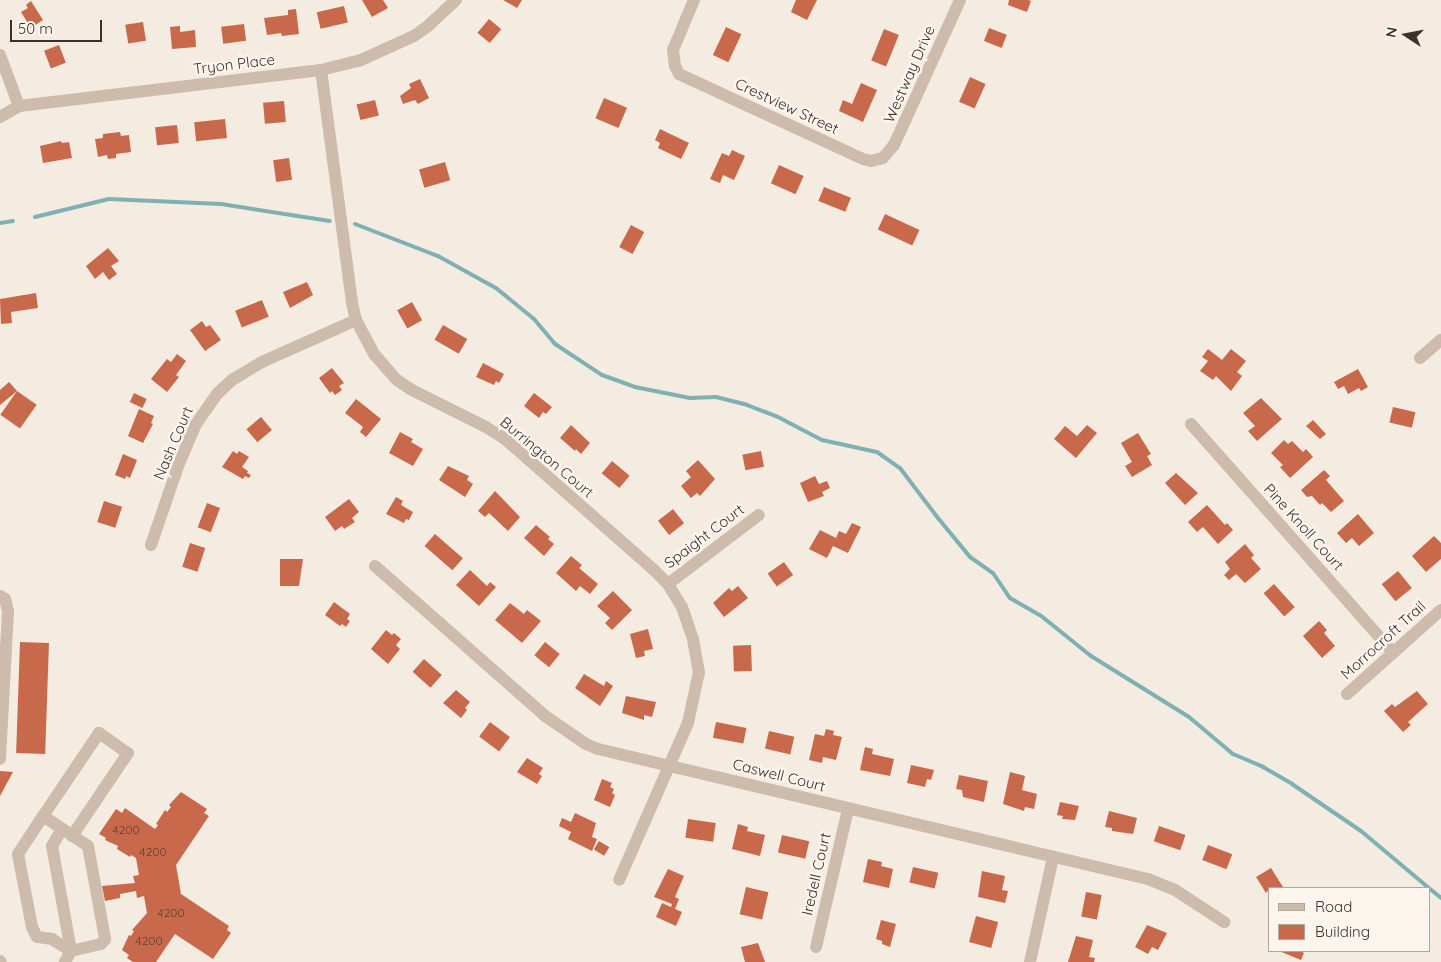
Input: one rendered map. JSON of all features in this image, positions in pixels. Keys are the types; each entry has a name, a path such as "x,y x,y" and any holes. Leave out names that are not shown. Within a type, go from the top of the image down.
{"street":[{"name":"Tryon Place","path":"0,117 19,106 321,70 361,60 397,46 430,25 456,0"},
{"name":"Crestview Street","path":"694,0 673,50 674,66 679,74 863,159 871,161 883,158"},
{"name":"Westway Drive","path":"883,158 894,145 904,126 960,0"},
{"path":"0,55 19,106"},
{"name":"Burrington Court","path":"321,70 352,303 356,320 375,355 397,380 427,399 486,427 504,439 668,584 682,607 693,638 699,672 688,723 619,880"},
{"name":"Nash Court","path":"151,545 180,461 196,424 218,393 232,380 262,362 356,320"},
{"path":"1420,358 1441,340"},
{"name":"Pine Knoll Court","path":"1191,424 1393,652"},
{"name":"Spaight Court","path":"668,584 759,515"},
{"name":"Caswell Court","path":"375,566 544,716 572,736 598,749 1161,884 1197,903 1224,922"},
{"path":"0,596 6,599 8,621 0,759"},
{"name":"Morrocroft Trail","path":"1347,694 1441,610"},
{"path":"99,733 128,753 67,832 52,846 68,956 52,939 37,937 32,928 18,854 99,733"},
{"name":"Iredell Court","path":"816,947 848,809"},
{"path":"43,816 88,846 105,939 101,944 68,956"},
{"path":"1030,962 1052,857"}],"building":[{"path":"362,0 383,0 388,8 372,17"},
{"path":"503,0 522,0 517,8"},
{"path":"796,0 817,0 807,20 791,12"},
{"path":"1009,0 1031,1 1027,12 1008,5"},
{"path":"31,1 43,20 31,28 21,12 28,8 26,5"},
{"path":"344,6 348,23 321,29 317,12"},
{"path":"296,9 299,34 282,36 281,33 267,35 264,18 288,15 288,10"},
{"path":"489,19 501,29 490,43 477,33"},
{"path":"143,22 146,41 128,44 125,25"},
{"path":"244,24 246,41 223,44 221,27"},
{"path":"180,26 180,32 195,30 196,47 172,49 170,27"},
{"path":"726,27 741,34 728,62 713,55"},
{"path":"989,28 1007,35 1002,48 984,41"},
{"path":"884,29 899,35 886,67 871,61"},
{"path":"59,45 66,63 51,68 44,51"},
{"path":"970,77 986,84 975,109 959,102"},
{"path":"420,79 429,98 418,104 415,100 403,104 400,96 411,88 409,84"},
{"path":"861,83 877,90 863,122 839,111 843,100 852,104"},
{"path":"604,98 627,108 618,128 595,118"},
{"path":"375,100 379,116 360,120 357,105"},
{"path":"284,101 286,122 265,124 263,103"},
{"path":"225,119 227,138 196,141 194,122"},
{"path":"177,125 179,143 157,145 155,127"},
{"path":"660,129 689,143 681,159 658,148 660,143 655,140"},
{"path":"120,132 121,136 129,135 131,152 116,154 116,158 108,159 107,155 98,157 95,139 103,138 103,134"},
{"path":"61,141 62,143 69,142 72,158 43,163 40,146"},
{"path":"732,150 745,156 734,180 723,175 720,183 710,179 722,153 729,156"},
{"path":"289,158 292,180 276,182 273,160"},
{"path":"445,162 450,180 424,188 419,169"},
{"path":"779,165 804,176 796,194 771,183"},
{"path":"824,187 851,198 845,212 818,201"},
{"path":"885,214 919,230 912,245 878,229"},
{"path":"631,225 644,232 633,254 619,247"},
{"path":"108,248 119,261 111,266 117,274 109,280 103,272 95,279 86,266"},
{"path":"307,282 313,295 290,308 283,292"},
{"path":"36,293 38,308 11,312 12,323 1,324 0,299"},
{"path":"262,300 269,317 242,328 235,311"},
{"path":"412,302 422,320 407,329 397,310"},
{"path":"202,321 206,327 210,325 221,340 205,351 190,330"},
{"path":"443,325 467,339 459,354 434,340"},
{"path":"1208,349 1222,360 1231,349 1246,361 1237,372 1242,376 1231,391 1216,376 1213,380 1200,371 1208,361 1202,357"},
{"path":"177,354 186,361 176,375 179,377 167,392 151,379 167,359 171,362"},
{"path":"483,363 504,374 499,383 496,381 494,385 476,377"},
{"path":"332,368 344,383 339,386 342,390 335,395 332,391 330,393 319,378"},
{"path":"1358,369 1368,387 1361,391 1359,388 1348,394 1344,386 1338,389 1334,382"},
{"path":"9,382 17,391 0,405 0,390"},
{"path":"17,391 37,405 20,429 0,415"},
{"path":"134,393 147,399 142,408 130,402"},
{"path":"534,393 552,407 546,414 543,412 539,418 524,406"},
{"path":"1261,398 1282,419 1257,441 1248,431 1255,426 1243,413"},
{"path":"356,399 381,419 366,437 360,432 363,427 345,413"},
{"path":"1393,407 1415,412 1412,428 1389,423"},
{"path":"139,409 154,416 151,423 153,424 143,443 128,436"},
{"path":"261,417 272,430 257,442 246,429"},
{"path":"1313,420 1326,434 1320,439 1306,426"},
{"path":"571,425 590,443 581,454 560,438"},
{"path":"1087,425 1097,433 1076,458 1054,439 1065,426 1077,436"},
{"path":"400,432 413,439 411,442 423,449 413,466 389,453"},
{"path":"1138,433 1151,454 1147,456 1152,465 1132,477 1125,466 1132,462 1121,443"},
{"path":"1284,440 1288,444 1292,441 1303,452 1306,449 1313,457 1290,478 1280,467 1283,465 1271,453"},
{"path":"233,451 237,454 239,451 249,457 242,467 251,475 249,478 245,476 243,479 222,467"},
{"path":"761,451 764,467 745,470 742,455"},
{"path":"123,454 137,460 130,478 126,476 125,479 115,475"},
{"path":"698,460 715,479 700,496 697,493 691,498 681,486 691,477 686,471"},
{"path":"612,461 630,476 619,488 602,473"},
{"path":"448,466 469,476 467,480 473,484 465,497 439,480"},
{"path":"1324,470 1330,476 1326,480 1344,501 1331,512 1322,503 1320,505 1312,496 1307,497 1301,490"},
{"path":"1176,473 1198,493 1185,505 1165,483"},
{"path":"815,476 819,484 827,481 830,488 822,492 824,496 808,502 800,483"},
{"path":"495,491 520,517 508,531 489,513 485,517 478,511"},
{"path":"396,497 403,501 401,505 413,512 409,520 406,519 404,523 386,514"},
{"path":"349,499 359,512 352,518 355,522 344,529 342,526 335,531 325,517"},
{"path":"104,501 122,507 115,528 97,522"},
{"path":"207,503 220,508 211,532 198,527"},
{"path":"1207,505 1225,525 1227,523 1233,530 1218,544 1203,527 1197,532 1188,522"},
{"path":"673,509 684,523 669,535 658,521"},
{"path":"1358,514 1374,533 1359,546 1352,538 1346,543 1337,533"},
{"path":"852,523 861,527 848,553 833,546 827,558 809,549 820,530 836,538 839,531 846,534"},
{"path":"536,525 550,537 548,539 554,544 544,556 524,538"},
{"path":"435,534 463,558 452,570 425,546"},
{"path":"1434,536 1441,543 1441,559 1426,572 1412,556"},
{"path":"190,543 205,548 197,572 182,567"},
{"path":"1245,544 1254,555 1251,558 1261,569 1245,583 1236,574 1229,580 1224,575 1230,569 1225,562"},
{"path":"571,556 582,565 579,568 598,584 590,594 580,586 576,591 556,573"},
{"path":"280,559 303,559 299,586 280,586"},
{"path":"784,562 793,575 777,587 768,573"},
{"path":"470,570 487,586 490,582 496,587 479,606 456,585"},
{"path":"1398,571 1412,588 1396,601 1382,584"},
{"path":"1274,584 1295,607 1284,616 1264,593"},
{"path":"738,586 748,598 724,617 713,603 729,588 732,591"},
{"path":"613,591 632,610 612,630 605,623 610,618 597,606"},
{"path":"334,602 350,614 347,619 350,621 346,627 342,624 340,626 325,615"},
{"path":"510,603 524,614 527,610 541,621 522,643 495,620"},
{"path":"1319,621 1327,630 1324,633 1335,646 1322,658 1303,636"},
{"path":"648,629 653,649 644,651 645,656 636,658 630,634"},
{"path":"386,630 392,635 394,633 401,639 396,645 400,649 388,664 371,649"},
{"path":"20,642 49,643 45,754 16,753"},
{"path":"545,642 560,654 549,667 534,655"},
{"path":"751,645 752,671 734,672 733,646"},
{"path":"424,659 442,675 430,688 413,672"},
{"path":"584,674 604,686 606,681 613,686 600,706 575,688"},
{"path":"456,690 470,702 461,718 443,703"},
{"path":"1417,691 1428,704 1408,722 1411,725 1403,732 1384,711 1392,704 1395,707"},
{"path":"626,696 656,702 652,717 644,715 644,720 622,713"},
{"path":"490,722 510,737 499,751 479,736"},
{"path":"716,722 746,728 743,744 713,738"},
{"path":"826,729 834,731 833,735 842,737 836,760 823,757 822,763 809,760 815,734 824,736"},
{"path":"769,731 794,737 790,754 765,749"},
{"path":"865,747 873,749 872,754 894,759 890,776 860,770"},
{"path":"527,758 543,768 539,774 542,776 537,784 517,772"},
{"path":"911,765 934,770 931,780 927,779 925,787 907,783"},
{"path":"0,771 13,772 0,796"},
{"path":"1010,772 1025,776 1022,790 1037,794 1034,809 1025,807 1024,811 1003,804"},
{"path":"959,775 988,781 984,802 963,797 962,790 956,789"},
{"path":"602,779 612,783 610,787 614,789 612,793 615,795 610,807 594,800"},
{"path":"181,792 207,809 204,813 209,816 176,865 181,894 229,926 227,930 231,933 213,959 175,934 156,962 133,962 127,958 129,955 122,950 129,935 131,936 134,931 132,930 147,913 144,896 137,898 136,891 120,894 120,898 105,901 102,886 135,883 133,876 139,875 136,858 131,855 130,857 117,849 118,846 105,840 106,838 99,834 116,809 122,813 125,808 155,829 165,810 167,812 171,807 169,805"},
{"path":"1060,802 1079,806 1075,820 1062,819 1063,816 1057,815"},
{"path":"1109,811 1137,818 1133,834 1112,831 1112,828 1105,827"},
{"path":"575,813 596,823 592,837 597,839 592,851 568,839 571,832 559,826 562,818 571,822"},
{"path":"688,819 716,823 713,842 685,838"},
{"path":"738,824 748,827 747,831 765,835 760,856 732,849"},
{"path":"1159,826 1185,835 1180,850 1154,841"},
{"path":"782,835 809,841 805,859 778,853"},
{"path":"599,841 609,847 604,856 594,850"},
{"path":"1208,845 1232,854 1227,869 1202,860"},
{"path":"868,859 882,862 881,866 893,869 889,888 863,882"},
{"path":"913,867 938,873 935,888 909,883"},
{"path":"1271,868 1283,887 1268,887 1266,893 1256,877"},
{"path":"668,869 684,876 675,897 679,899 675,909 682,912 676,926 656,917 662,903 671,907 672,904 654,897"},
{"path":"982,871 1005,876 1002,890 1008,891 1005,903 978,897"},
{"path":"746,887 768,892 762,919 740,914"},
{"path":"1086,892 1102,895 1097,920 1081,917"},
{"path":"976,916 998,922 991,948 969,942"},
{"path":"881,920 896,924 890,947 876,939"},
{"path":"1147,925 1167,933 1158,950 1152,947 1148,954 1135,947"},
{"path":"1076,936 1093,940 1089,957 1095,958 1094,962 1068,962"},
{"path":"758,943 765,962 745,962 741,947"},
{"path":"1281,952 1302,952 1304,953 1301,960"}],"waterway":[{"path":"35,217 109,199 221,204 330,221"},
{"path":"0,223 13,221"},
{"path":"355,224 438,256 496,288 534,319 555,344 602,375 635,387 690,398 716,397 747,405 778,417 822,440 877,452 900,468 970,557 993,573 1010,598 1040,615 1091,656 1189,717 1233,754 1263,767 1292,784 1361,831 1428,887"},
{"path":"1431,890 1441,898"}]}
